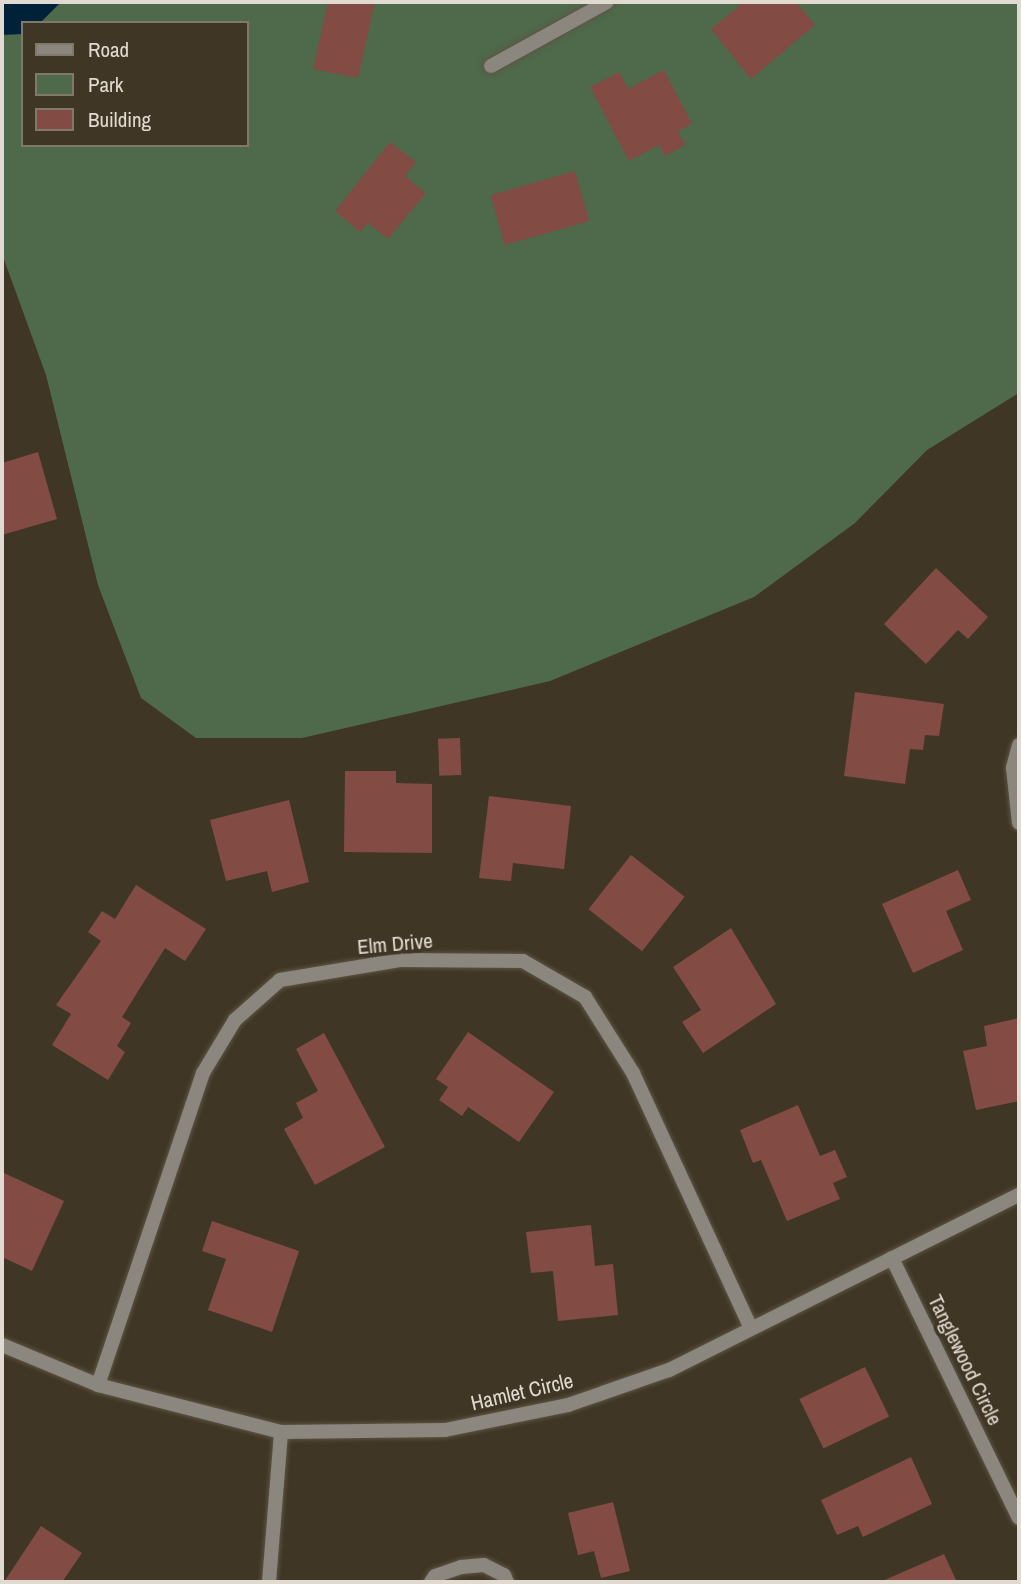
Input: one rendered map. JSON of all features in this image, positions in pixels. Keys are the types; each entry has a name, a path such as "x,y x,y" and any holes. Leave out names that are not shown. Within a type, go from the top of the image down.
{"street":[{"path":"491,66 607,2"},
{"path":"1019,745 1013,768 1019,823"},
{"name":"Elm Drive","path":"99,1385 203,1073 235,1020 280,980 401,960 523,961 585,998 633,1073 751,1328"},
{"name":"Hamlet Circle","path":"2,1345 99,1385 281,1432 445,1430 568,1405 669,1370 1019,1195"},
{"name":"Tanglewood Circle","path":"892,1258 1019,1518"},
{"path":"269,1582 281,1432"},
{"path":"431,1582 435,1576 461,1567 484,1565 504,1575 507,1582"}],"green space":[{"path":"2,2 1019,2 1019,393 927,450 855,523 754,597 550,681 302,738 196,738 141,698 98,585 46,375 2,254"}],"water":[{"path":"2,2 61,2 42,21 21,21 21,34 2,35"}],"building":[{"path":"328,2 375,2 358,78 313,69"},
{"path":"744,2 796,2 815,25 751,79 711,29"},
{"path":"664,70 692,124 678,131 685,145 665,156 659,145 629,161 590,87 619,72 628,89"},
{"path":"390,142 416,162 405,176 426,193 388,239 368,223 360,232 335,211"},
{"path":"575,171 589,221 505,245 490,195"},
{"path":"38,452 57,519 2,535 2,463"},
{"path":"936,568 988,617 968,639 958,630 926,664 884,624"},
{"path":"855,692 944,704 939,736 925,735 923,750 910,749 905,784 844,776"},
{"path":"460,738 461,775 439,776 438,739"},
{"path":"345,771 396,771 396,783 432,784 432,853 344,852"},
{"path":"489,796 571,806 564,869 513,863 511,881 479,878"},
{"path":"289,800 309,882 272,892 267,871 226,881 210,820"},
{"path":"631,855 685,897 642,951 589,909"},
{"path":"958,870 971,900 946,911 963,950 913,973 882,904"},
{"path":"136,885 206,929 185,961 165,948 122,1017 131,1023 117,1046 125,1052 108,1080 52,1045 71,1014 56,1005 101,941 88,932 102,911 115,919"},
{"path":"731,928 776,1004 703,1053 682,1022 701,1010 673,967"},
{"path":"1019,1018 1019,1101 976,1110 963,1051 987,1046 984,1026"},
{"path":"468,1032 554,1092 519,1142 468,1107 462,1116 439,1100 448,1087 436,1079"},
{"path":"324,1033 385,1147 315,1185 284,1129 303,1118 296,1103 318,1091 296,1049"},
{"path":"798,1105 820,1156 835,1150 847,1177 833,1183 840,1199 787,1221 761,1160 753,1163 740,1130"},
{"path":"2,1172 64,1201 32,1271 2,1257"},
{"path":"212,1221 299,1251 272,1332 208,1310 226,1259 202,1251"},
{"path":"591,1225 595,1266 613,1264 618,1315 558,1321 553,1271 531,1273 526,1232"},
{"path":"865,1367 889,1416 823,1448 799,1399"},
{"path":"911,1457 932,1504 863,1537 858,1526 837,1535 821,1500"},
{"path":"613,1502 630,1571 601,1578 594,1551 578,1555 568,1513"},
{"path":"41,1526 82,1553 62,1582 4,1582"},
{"path":"944,1554 957,1582 880,1582"}]}
